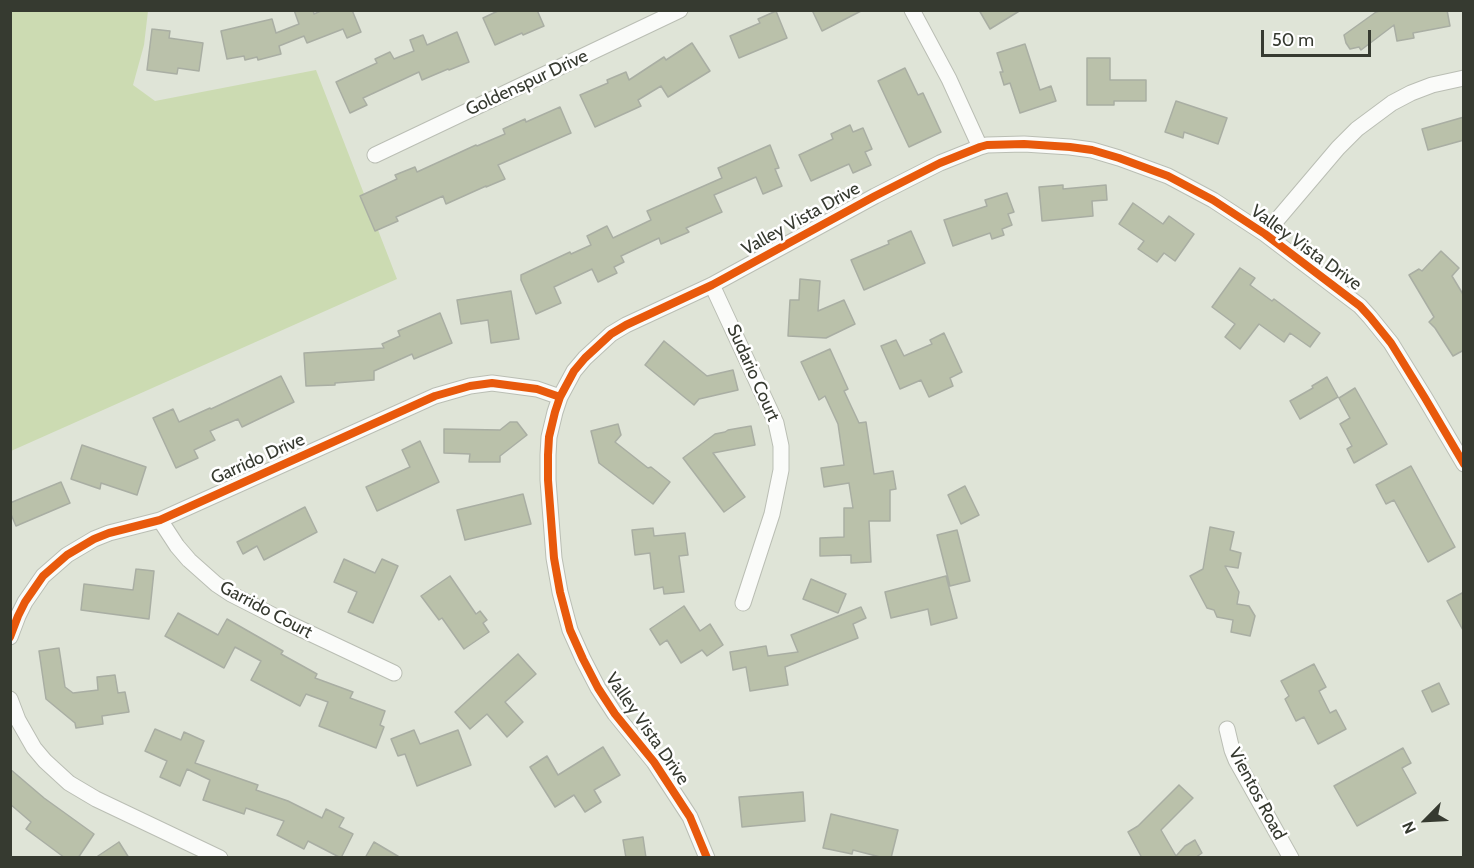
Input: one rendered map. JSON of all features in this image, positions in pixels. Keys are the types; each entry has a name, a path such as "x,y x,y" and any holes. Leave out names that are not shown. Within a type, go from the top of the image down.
{"street":[{"name":"Goldenspur Drive","path":"375,155 680,10"},
{"path":"912,10 949,79 980,147"},
{"path":"1265,234 1357,129 1392,103 1412,93 1432,85 1464,78"},
{"name":"Valley Vista Drive","path":"707,858 690,817 654,762 615,714 598,688 570,630 554,558 548,480 549,437 555,412 574,371 611,334 712,285 874,196 940,163 987,145 1049,145 1092,150 1168,176 1190,186 1265,234 1360,306 1391,343 1464,464"},
{"name":"Sudario Court","path":"712,285 776,423 781,446 781,470 772,514 743,603"},
{"name":"Garrido Drive","path":"10,637 33,588 49,570 87,542 110,533 160,520 435,396 470,386 492,383 537,389 560,397"},
{"name":"Garrido Court","path":"160,520 189,560 202,573 231,594 394,673"},
{"path":"10,699 18,720 34,748 69,783 96,799 220,858"},
{"name":"Vientos Road","path":"1227,729 1236,760 1291,858"}],"green space":[{"path":"10,11 148,11 144,45 133,85 155,101 316,70 397,279 11,451"}],"building":[{"path":"294,10 313,10 314,14 323,10 352,10 361,32 347,38 343,29 307,43 304,36 279,46 281,54 258,60 257,57 245,60 244,56 227,59 221,31 272,19 276,33 299,24"},
{"path":"500,10 537,10 544,26 495,45 483,18"},
{"path":"812,10 863,10 822,31"},
{"path":"979,10 1021,10 990,29"},
{"path":"1383,10 1447,10 1450,26 1413,33 1414,38 1397,41 1394,25 1361,50 1359,47 1350,49 1344,35 1376,12"},
{"path":"776,11 787,38 739,58 730,36 760,23 758,19"},
{"path":"152,29 170,31 169,38 203,43 199,71 178,68 177,74 147,70"},
{"path":"457,32 469,62 422,80 419,72 363,98 367,105 350,113 336,82 377,63 375,59 390,52 394,59 414,51 410,40 423,35 427,45"},
{"path":"692,43 710,71 668,97 661,86 638,100 641,106 595,127 580,95 626,72 629,80 664,57 666,60"},
{"path":"1025,44 1040,90 1051,86 1056,101 1020,113 1010,83 1004,85 1000,72 1003,72 997,53"},
{"path":"1087,58 1110,58 1110,80 1146,80 1146,101 1114,101 1114,105 1087,105"},
{"path":"905,68 918,95 923,93 941,132 909,147 878,81"},
{"path":"1176,101 1227,118 1218,144 1184,132 1183,138 1165,132"},
{"path":"560,107 571,133 498,165 505,179 446,204 443,196 396,217 398,221 375,231 360,196 397,179 395,175 415,167 417,172 505,134 503,129 525,119 526,122"},
{"path":"1464,117 1464,140 1428,150 1422,129"},
{"path":"850,125 853,132 863,128 872,149 865,152 871,165 853,173 849,164 811,181 799,155 833,139 831,134"},
{"path":"770,145 779,168 775,169 782,186 763,194 756,177 714,195 722,212 686,228 689,232 661,244 659,238 621,256 624,262 614,267 617,273 598,282 592,269 554,287 561,303 536,314 521,275 570,252 571,254 591,245 587,236 607,226 613,238 651,220 647,211 722,178 718,168"},
{"path":"1063,185 1063,189 1106,185 1107,200 1092,201 1093,216 1042,221 1039,187"},
{"path":"1007,193 1014,212 1008,214 1012,225 1002,229 1004,235 992,239 990,233 953,246 944,220 987,206 985,200"},
{"path":"1133,203 1163,224 1169,216 1194,234 1175,261 1164,253 1157,262 1138,249 1144,241 1119,224"},
{"path":"911,231 925,263 864,290 851,260 889,244 888,241"},
{"path":"1441,251 1459,268 1452,276 1464,296 1464,350 1453,356 1429,322 1434,317 1409,275 1419,269 1422,271"},
{"path":"1240,268 1255,278 1250,285 1272,301 1274,299 1320,333 1310,347 1290,333 1284,342 1259,324 1240,349 1225,337 1235,324 1212,307"},
{"path":"800,279 820,281 818,311 844,300 855,324 826,338 788,336 790,300 799,300"},
{"path":"511,291 519,339 491,343 488,320 461,324 457,300"},
{"path":"440,313 452,343 414,359 412,354 374,371 374,380 306,386 304,353 384,348 382,344 400,336 398,331"},
{"path":"944,333 962,372 950,378 953,386 929,397 921,380 900,389 881,346 896,340 904,356 932,344 930,340"},
{"path":"664,341 707,376 733,370 738,390 699,399 694,405 645,365"},
{"path":"830,349 848,389 844,391 859,423 866,422 874,474 893,471 896,489 890,490 890,521 869,521 871,562 851,563 851,555 820,556 820,538 844,537 844,508 853,508 849,483 824,487 821,468 844,465 838,424 825,396 819,400 801,362"},
{"path":"281,376 294,402 242,427 238,419 210,431 215,440 194,450 198,458 176,468 153,418 173,409 179,422"},
{"path":"1327,377 1338,397 1300,419 1290,401"},
{"path":"1355,388 1387,444 1354,463 1347,449 1352,446 1340,424 1350,418 1339,398"},
{"path":"510,422 517,422 527,435 500,456 500,462 469,462 470,454 444,453 444,429 500,430"},
{"path":"618,424 621,435 615,442 670,482 653,504 599,463 591,431"},
{"path":"751,426 755,445 713,453 745,497 724,512 683,458 715,434"},
{"path":"420,441 439,482 377,511 366,487 410,467 402,450"},
{"path":"82,445 146,467 137,495 101,483 100,489 71,479"},
{"path":"1411,466 1455,547 1428,562 1394,500 1386,504 1376,485"},
{"path":"61,482 70,503 16,526 10,512 10,503"},
{"path":"965,486 979,515 961,524 948,495"},
{"path":"523,494 531,524 465,540 457,510"},
{"path":"305,507 317,532 264,560 257,546 243,554 237,542"},
{"path":"1210,527 1234,532 1230,550 1241,553 1238,568 1225,566 1239,592 1237,604 1249,606 1255,616 1250,636 1231,632 1233,620 1217,617 1214,610 1207,608 1190,576 1203,569"},
{"path":"653,528 654,536 685,533 688,555 679,556 684,592 664,594 663,587 654,589 650,553 635,555 632,530"},
{"path":"957,530 970,581 950,586 937,535"},
{"path":"344,559 375,573 382,559 398,566 373,623 348,612 357,592 334,582"},
{"path":"136,569 154,571 149,619 81,610 84,584 133,590"},
{"path":"450,576 476,614 480,611 487,620 483,623 489,632 464,649 442,618 439,620 421,596"},
{"path":"946,576 957,618 931,625 928,609 891,618 885,592"},
{"path":"811,579 846,594 838,613 803,599"},
{"path":"1464,592 1464,632 1447,601"},
{"path":"684,606 700,631 710,624 723,645 707,656 702,650 681,663 667,640 660,645 650,629"},
{"path":"861,607 866,618 853,624 858,638 785,667 788,685 750,691 746,667 733,670 730,652 766,646 768,656 798,652 791,635"},
{"path":"178,613 218,635 227,619 283,651 281,654 317,674 315,678 353,692 350,698 385,711 380,725 384,727 376,748 319,726 328,702 306,694 300,706 251,680 261,661 235,647 224,668 165,636"},
{"path":"59,648 65,687 73,693 98,690 97,677 115,675 118,693 125,692 129,712 102,716 103,724 76,728 75,723 46,699 39,651"},
{"path":"518,654 536,674 505,702 523,722 507,737 487,714 470,729 455,712"},
{"path":"1314,664 1326,687 1319,691 1330,713 1336,710 1346,729 1318,744 1304,717 1296,721 1285,699 1289,696 1281,681"},
{"path":"1439,683 1449,704 1432,712 1422,691"},
{"path":"155,729 181,740 184,732 204,741 195,763 258,785 256,790 288,801 322,818 326,809 344,818 339,827 353,834 341,858 308,841 304,849 277,835 284,821 246,808 244,814 203,800 210,780 187,769 180,786 160,777 167,761 145,751"},
{"path":"414,730 420,744 458,730 471,765 417,786 405,754 398,756 391,739"},
{"path":"603,747 620,775 594,790 601,802 585,812 574,795 555,807 530,767 547,756 558,775"},
{"path":"1403,748 1411,763 1402,768 1416,793 1357,826 1334,786"},
{"path":"10,769 44,798 94,834 78,858 65,858 26,829 31,822 10,804"},
{"path":"1179,785 1193,798 1161,830 1176,856 1185,846 1195,840 1202,853 1195,858 1142,858 1128,832 1138,826"},
{"path":"803,792 805,821 742,827 739,797"},
{"path":"831,814 898,830 891,858 853,850 852,854 823,848"},
{"path":"643,837 646,858 626,858 623,840"},
{"path":"119,842 129,858 95,858"},
{"path":"374,842 401,858 365,858"}],"cycle path":[{"path":"707,858 690,817 654,762 615,714 583,659 570,630 554,558 548,455 549,437 555,412 574,371 611,334 626,325 712,285 940,163 980,147 1024,144 1092,150 1168,176 1213,200 1265,234 1360,306 1391,343 1464,464"},
{"path":"10,637 25,602 43,576 67,555 94,539 160,520 435,396 470,386 492,383 537,389 560,397"}]}
